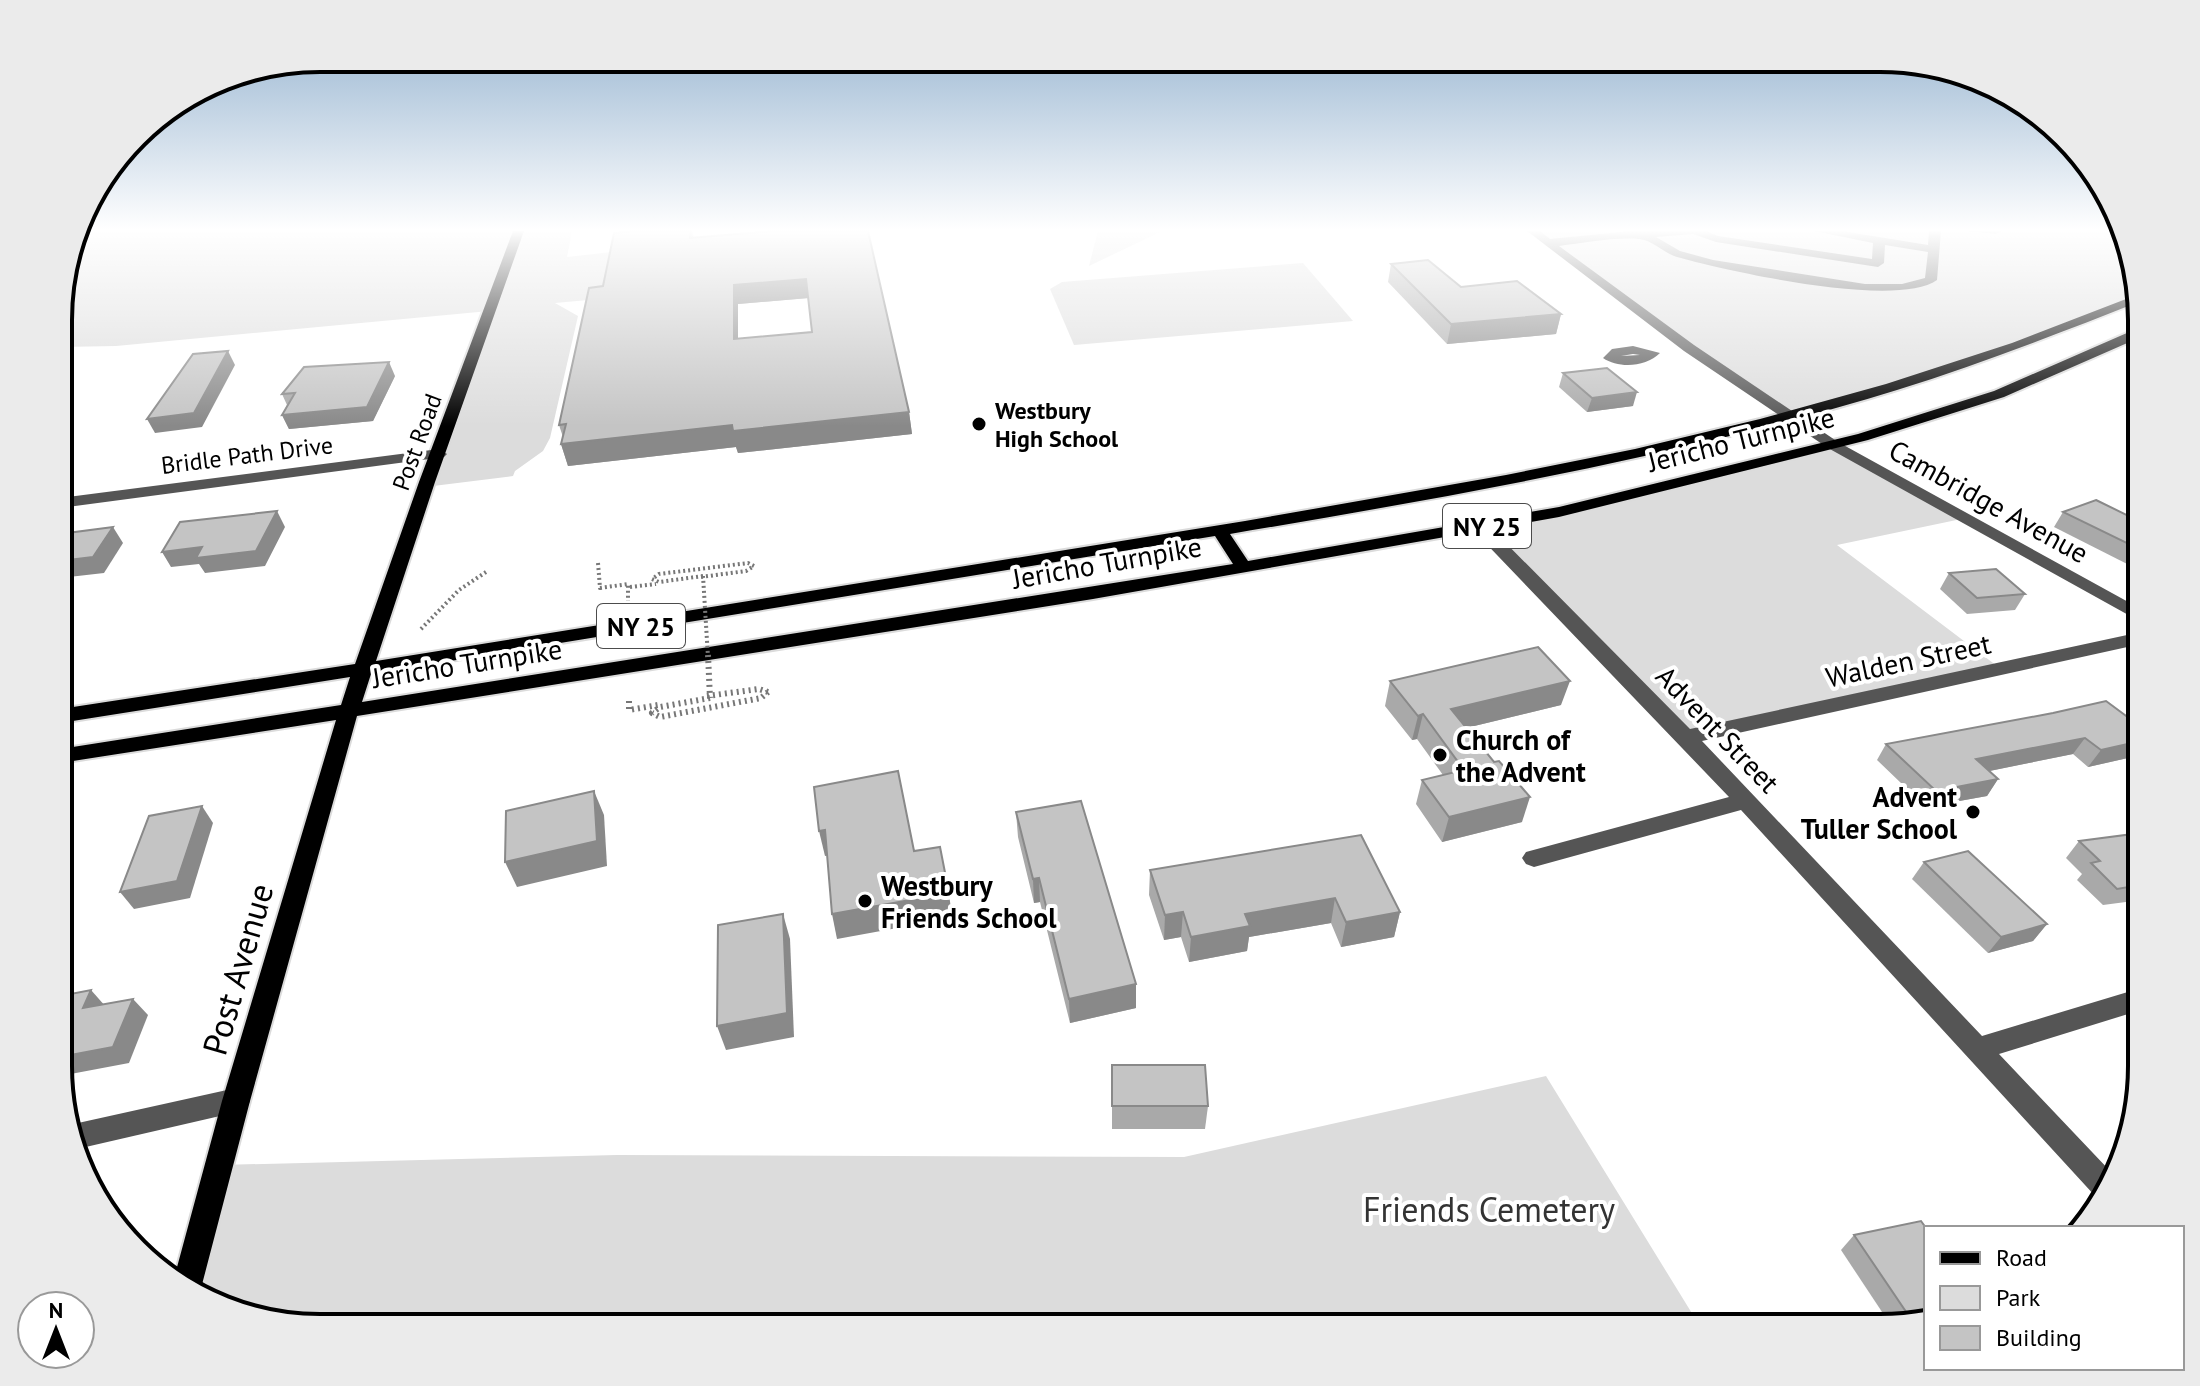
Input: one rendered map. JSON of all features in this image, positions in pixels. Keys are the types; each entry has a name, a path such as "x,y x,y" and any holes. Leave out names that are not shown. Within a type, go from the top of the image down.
{"main road":[{"name":"Post Road","path":"365,670 425,487 496,296"},
{"name":"Jericho Turnpike","path":"72,714 365,670 1220,531 1554,472 1788,416 1959,365 2127,302"},
{"name":"Jericho Turnpike","path":"72,754 1244,568 1559,512 1833,445 1999,394 2127,338"},
{"path":"1220,531 1244,568"},
{"name":"Post Avenue","path":"190,1276 236,1101 349,710 365,670"}],"street":[{"name":"Cambridge Avenue","path":"1619,296 1689,348 1833,445 2127,608"},
{"path":"1653,353 1689,348"},
{"name":"Bridle Path Drive","path":"72,501 439,454"},
{"name":"Advent Street","path":"1480,527 1686,737 2099,1180"},
{"name":"Walden Street","path":"1686,737 2127,641"},
{"path":"1534,858 1745,801"},
{"path":"1977,1049 2127,1003"},
{"path":"82,1135 236,1101"}],"path":[{"path":"598,563 600,588 628,584 630,587 746,571 754,565 748,563 659,574 652,579 659,582 703,576 710,698 660,707 652,713 660,717 761,698 768,692 764,689 738,691 629,710 629,701"},
{"path":"421,629 466,581 486,572"},
{"path":"628,601 630,587"}],"green space":[{"path":"74,296 610,296 555,303 578,316 550,438 543,451 515,471 513,476 425,487 489,311 116,346 72,347"},
{"path":"1053,296 1331,296 1353,321 1074,345"},
{"path":"1622,296 2126,296 2127,303 2095,317 1788,416"},
{"path":"1833,445 1966,518 1837,545 2001,669 1686,737 1480,527"},
{"name":"Friends Cemetery","path":"1546,1076 1692,1313 320,1314 256,1306 191,1277 221,1165 617,1155 1184,1157"}],"building":[{"path":"587,296 734,296 734,339 812,332 808,296 883,296 909,412 733,431 732,425 561,444 566,424 559,425"},
{"path":"1423,296 1537,296 1561,314 1451,324"},
{"path":"228,351 194,413 147,419 193,354"},
{"path":"389,362 367,407 282,415 295,393 282,394 304,367"},
{"path":"1607,368 1637,392 1592,398 1563,373"},
{"path":"2096,500 2127,515 2127,543 2063,512"},
{"path":"277,511 256,551 196,558 202,547 162,552 180,522"},
{"path":"113,527 93,557 72,560 72,532"},
{"path":"1996,569 2025,594 1977,598 1949,573"},
{"path":"1538,647 1570,681 1451,709 1494,762 1499,761 1530,797 1449,817 1422,780 1464,770 1423,714 1418,716 1390,681"},
{"path":"2106,701 2127,717 2127,744 2101,750 2085,738 1976,759 1998,779 1936,791 1886,744"},
{"path":"898,771 914,851 940,847 949,893 832,914 825,830 819,831 814,787"},
{"path":"594,791 597,841 505,862 506,811"},
{"path":"1081,801 1136,984 1069,999 1039,878 1033,879 1016,812"},
{"path":"202,806 177,881 120,892 149,816"},
{"path":"1361,835 1400,912 1346,922 1335,898 1245,914 1250,926 1191,937 1183,912 1165,915 1150,870"},
{"path":"2127,835 2127,887 2117,889 2091,863 2100,861 2079,841"},
{"path":"1968,851 2047,924 2001,937 1924,862"},
{"path":"783,914 787,1013 717,1026 718,925"},
{"path":"91,990 83,1008 133,999 113,1047 72,1055 72,994"},
{"path":"1112,1065 1205,1065 1208,1106 1112,1106"},
{"path":"1921,1221 1925,1226 1924,1310 1906,1312 1854,1235"}],"place":[{"name":"Westbury High School","path":"979,424"},
{"name":"Church of the Advent","path":"1440,755"},
{"name":"Advent Tuller School","path":"1973,812"},
{"name":"Westbury Friends School","path":"865,901"}]}
